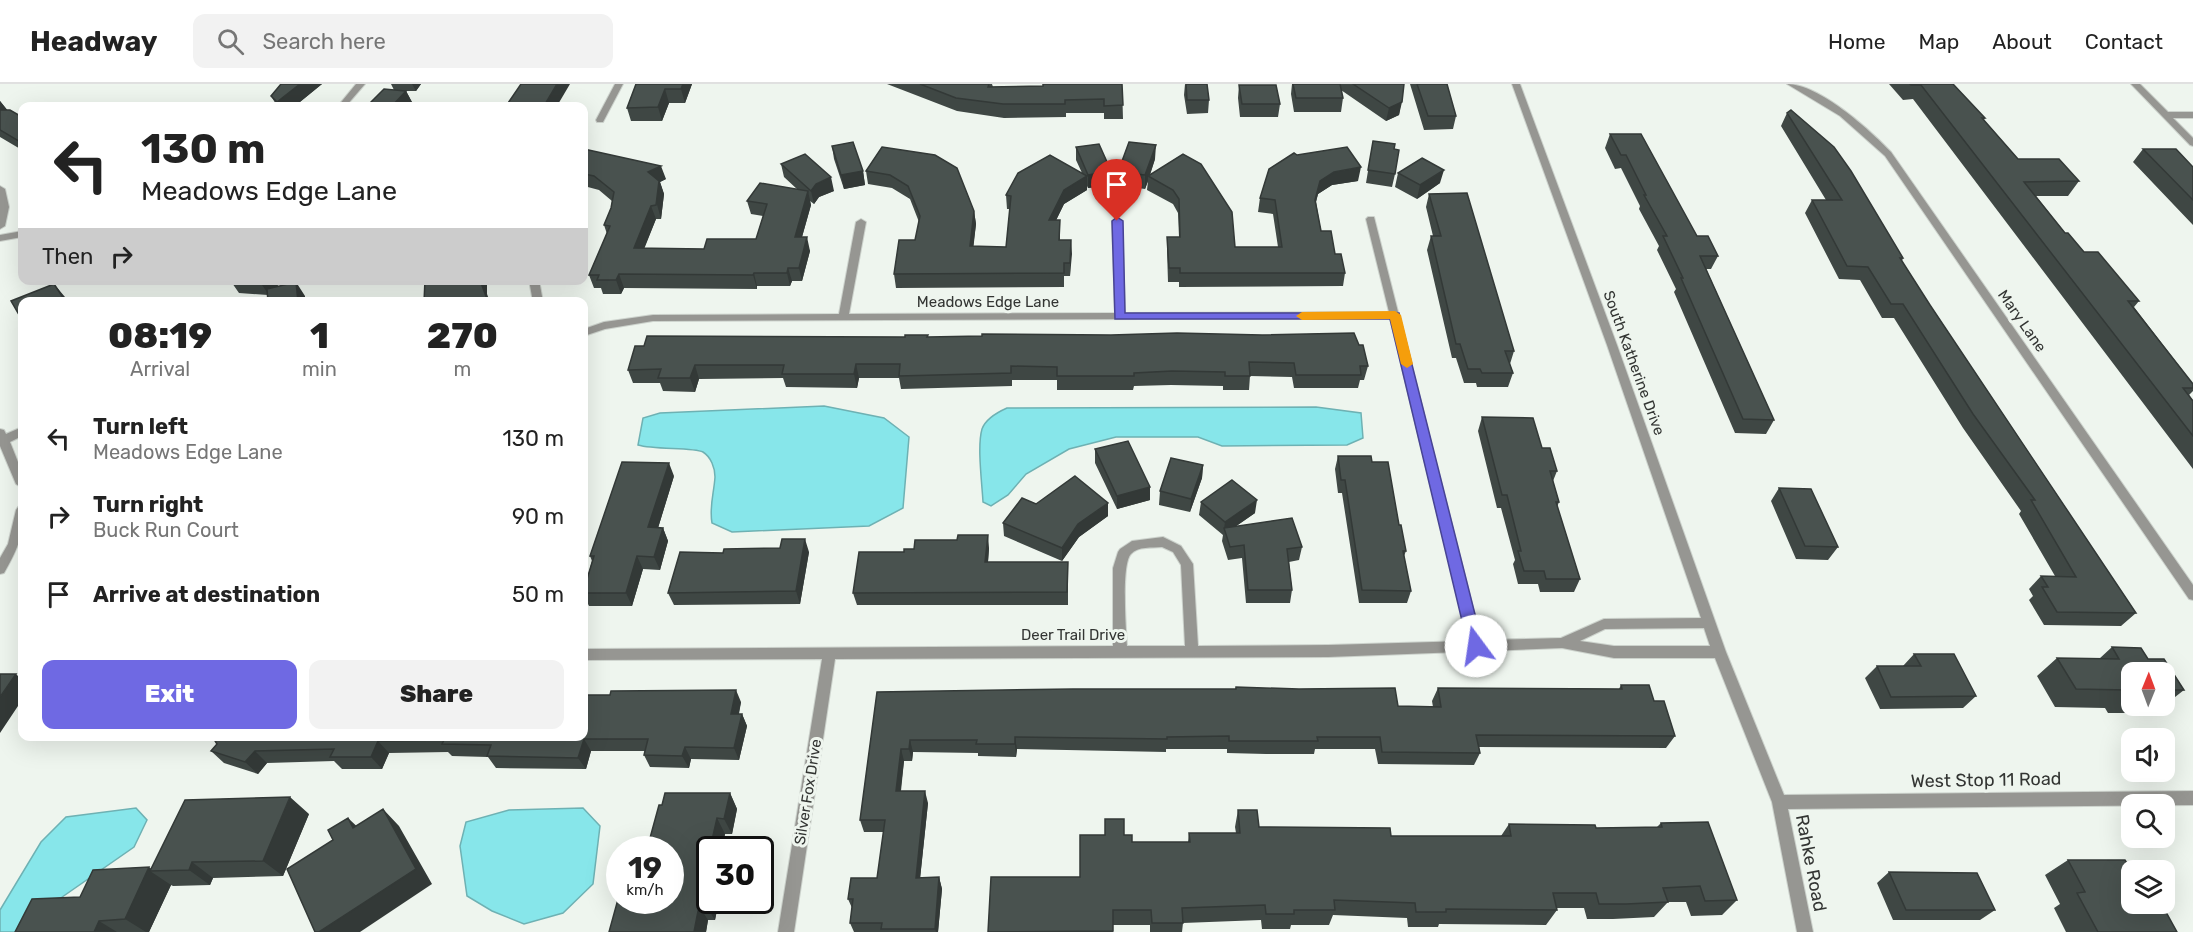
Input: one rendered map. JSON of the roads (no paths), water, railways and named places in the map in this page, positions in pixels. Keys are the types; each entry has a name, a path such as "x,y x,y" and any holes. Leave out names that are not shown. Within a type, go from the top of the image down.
{"street":[{"path":"345,102 361,84"},
{"path":"600,120 620,84"},
{"name":"South Katherine Drive","path":"1516,84 1612,345 1719,652"},
{"name":"Mary Lane","path":"1791,84 1813,89 1866,130 1888,154 2193,595"},
{"path":"2135,84 2193,143"},
{"path":"2165,115 2193,115"},
{"path":"0,189 4,209 0,226"},
{"path":"1371,219 1476,646"},
{"path":"1117,221 1119,316"},
{"path":"843,318 861,222"},
{"path":"0,238 18,235"},
{"name":"Meadows Edge Lane","path":"588,331 653,318 1395,315"},
{"path":"18,432 2,436 18,474"},
{"path":"0,569 14,544 18,527"},
{"path":"1120,651 1119,568 1124,552 1136,544 1163,542 1177,549 1187,564 1192,651"},
{"path":"1562,643 1604,624 1709,623"},
{"path":"1562,643 1614,652 1719,652"},
{"name":"Deer Trail Drive","path":"588,654 1328,651 1562,643"},
{"name":"Rahke Road","path":"1719,652 1779,802 1805,932"},
{"name":"Silver Fox Drive","path":"786,932 829,653"},
{"name":"West Stop 11 Road","path":"1779,802 2193,798"}],"water":[{"path":"824,406 884,418 909,437 903,508 869,526 732,532 712,523 711,506 715,474 706,454 698,450 638,445 643,418 660,413"},
{"path":"1316,407 1361,413 1363,438 1347,445 1222,446 1198,437 1116,437 1069,449 1026,474 1008,495 991,506 983,502 980,455 982,429 989,419 1007,408"},
{"path":"136,808 147,820 134,847 32,918 19,932 0,932 0,910 41,842 66,817"},
{"path":"583,808 600,826 593,884 563,913 524,924 492,911 467,896 460,846 466,822 509,810"}]}
